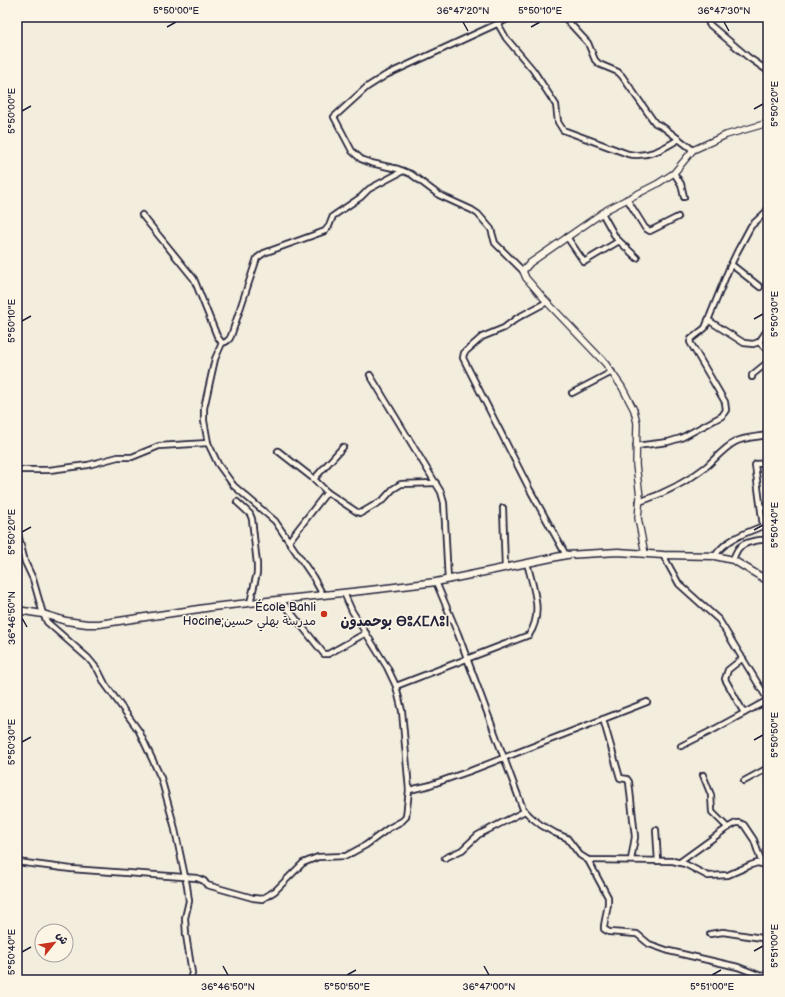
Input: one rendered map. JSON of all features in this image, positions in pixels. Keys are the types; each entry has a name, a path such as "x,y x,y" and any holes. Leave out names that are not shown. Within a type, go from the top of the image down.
{"main road":[{"path":"17,610 43,614 70,622 99,624 250,603 436,582 566,555 618,552 715,556 733,560 768,581"}],"street":[{"path":"512,17 386,75 367,87 334,118 356,156 371,163 411,174 439,195 478,214 491,229 495,243 523,271 526,278 547,302 612,372 632,405 636,416 638,432 636,465 639,488 639,526 645,548 645,554"},
{"path":"564,17 588,43 595,60 599,64 618,72 655,123 663,126 692,150"},
{"path":"498,24 506,38 533,70 556,105 558,122 563,130 637,156 661,149 679,139"},
{"path":"709,24 748,57 768,71"},
{"path":"523,271 530,263 602,213 674,173 679,169 692,150 726,135 768,123"},
{"path":"323,595 313,577 275,521 234,486 218,464 208,443 204,421 204,408 215,359 222,344 230,339 257,258 264,253 325,231 333,216 361,197 369,189 403,171"},
{"path":"674,173 681,184 684,197"},
{"path":"627,199 645,228 650,231 678,217"},
{"path":"636,446 668,442 681,438 722,416 726,410 724,402 690,342 691,339 705,328 728,271 732,266 751,226 767,211"},
{"path":"602,213 619,241 637,258"},
{"path":"142,215 194,279 216,336 222,344"},
{"path":"567,237 584,262 619,241"},
{"path":"732,266 760,287"},
{"path":"547,302 517,318 504,328 482,337 464,353 463,358 530,490 566,555"},
{"path":"708,320 744,343 753,344 759,342 768,329"},
{"path":"759,342 768,350"},
{"path":"752,377 752,375 768,362"},
{"path":"572,393 612,372"},
{"path":"370,375 441,492 444,503 448,580"},
{"path":"639,502 657,496 681,483 707,466 721,452 736,441 768,435"},
{"path":"17,470 50,470 88,465 118,457 132,457 159,446 208,443"},
{"path":"314,479 343,447"},
{"path":"278,451 328,492 359,513 383,500 393,489 401,484 436,483"},
{"path":"715,556 724,545 734,538 766,525 761,507 755,466 756,464 768,463"},
{"path":"289,541 328,492"},
{"path":"238,502 251,516 253,527 257,573 250,603"},
{"path":"761,507 768,507"},
{"path":"503,508 504,568"},
{"path":"17,530 25,562 33,579 43,614 47,622 88,658 98,670 105,684 139,731 161,778 174,825 189,901 186,918 186,935 192,973 190,980"},
{"path":"733,560 738,549 742,545 758,540 768,540"},
{"path":"663,555 679,584 719,620 768,700 681,746"},
{"path":"396,686 527,636 532,630 537,607 527,563"},
{"path":"436,582 525,812 531,818 555,834 567,838 580,855 588,860 608,897 604,929 609,932 637,934 650,944 669,951 738,967 761,976 768,975"},
{"path":"17,862 71,869 201,880 207,884 262,899 275,890 303,863 318,857 346,856 366,845 389,828 402,821 406,817 409,790 402,710 396,686 387,667 352,611 344,593"},
{"path":"281,600 324,654 328,654 366,633"},
{"path":"743,658 728,670 725,679 744,713"},
{"path":"409,790 427,786 504,759 647,702"},
{"path":"603,719 620,778 627,779 629,782 635,837 631,860"},
{"path":"744,781 768,768"},
{"path":"703,775 711,795 712,812 728,828"},
{"path":"445,858 462,850 478,835 525,812"},
{"path":"680,862 728,828 736,823 740,823 744,825 756,843 762,864"},
{"path":"656,830 658,861"},
{"path":"588,860 680,862 708,876 728,875 751,865 768,865"},
{"path":"710,934 723,932 768,939"}],"place":[{"name":"École Bahli Hocine;مدرسة بهلي حسين","path":"324,614"}],"district":[{"name":"بوحمدون ⴱⵓⵃⵎⴷⵓⵏ","path":"395,621"}]}
